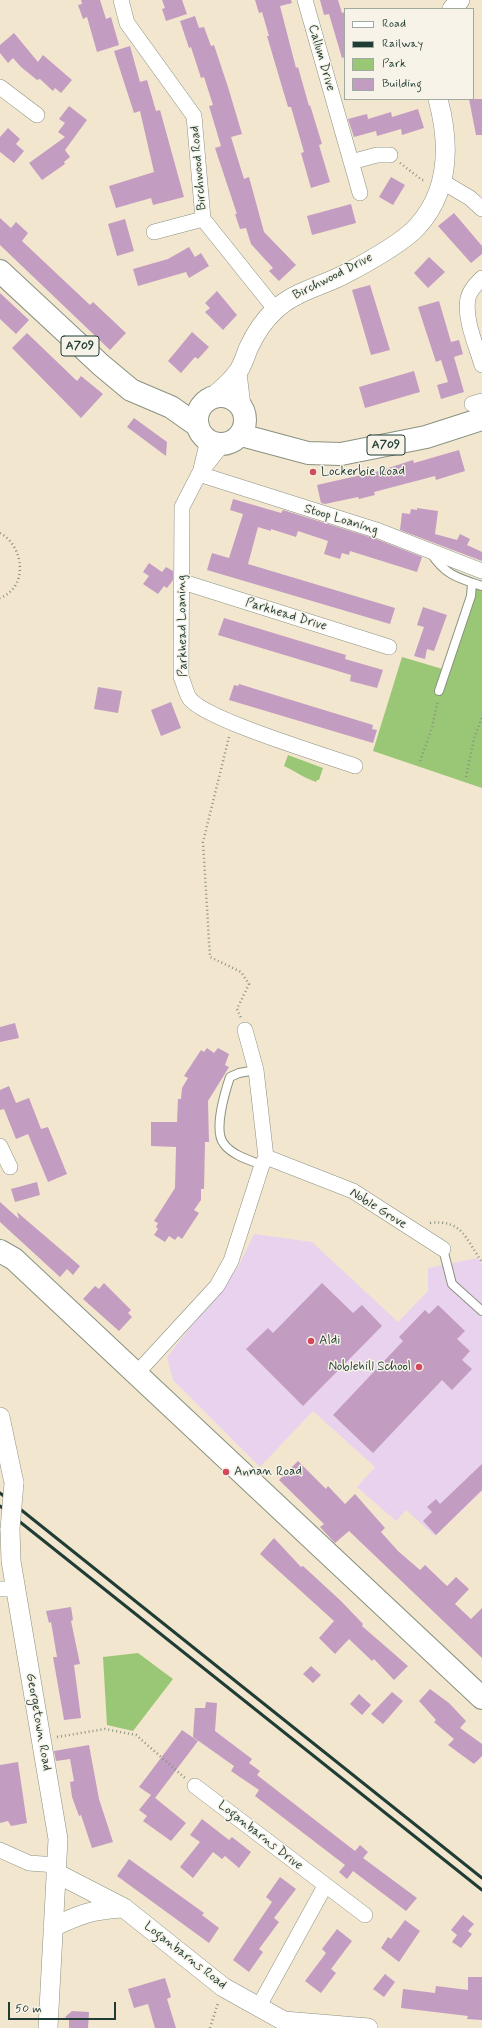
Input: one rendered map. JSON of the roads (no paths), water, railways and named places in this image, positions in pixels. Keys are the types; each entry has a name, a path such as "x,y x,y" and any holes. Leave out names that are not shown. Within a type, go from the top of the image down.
{"main road":[{"name":"A709","path":"0,271 101,365 131,390 226,429 289,446 308,453 341,454 426,437 479,408"},
{"name":"A709","path":"171,407 228,397 226,429"},
{"path":"209,400 198,413 226,429"},
{"path":"0,1251 14,1259 137,1373 482,1698"}],"street":[{"name":"Birchwood Road","path":"121,0 127,23 194,116 203,219 276,309"},
{"name":"Callum Drive","path":"304,0 360,193"},
{"path":"0,88 37,115"},
{"name":"Birchwood Drive","path":"237,373 254,337 276,309 301,293 345,274 401,240 416,228 423,219 434,202 442,185 446,162 446,146 438,100"},
{"path":"351,162 377,155 390,155"},
{"path":"442,185 470,198 482,209"},
{"path":"154,232 203,219"},
{"path":"482,278 474,286 468,297 468,312 482,365"},
{"path":"209,400 237,373"},
{"path":"226,429 237,373"},
{"name":"Parkhead Loaning","path":"226,429 199,474 182,507 183,582 181,677 190,699 204,711 355,766"},
{"name":"Stoop Loaning","path":"199,474 379,531 482,571"},
{"name":"Parkhead Drive","path":"183,582 390,647"},
{"path":"137,1373 217,1286 231,1261 264,1161 256,1070 245,1030"},
{"path":"0,1146 10,1167"},
{"name":"Noble Grove","path":"264,1161 353,1191 443,1249"},
{"name":"Georgetown Road","path":"0,1418 14,1483 10,1529 11,1560 8,1589 41,1740 58,1838 48,2028"},
{"name":"Loganbarns Drive","path":"195,1786 365,1915"},
{"path":"0,1850 29,1863 56,1869"},
{"name":"Loganbarns Road","path":"56,1869 124,1908 223,1987 284,2021 301,2025 368,2028"},
{"path":"259,2006 325,1886"},
{"path":"53,1927 92,1911 124,1908"}],"lane":[{"path":"429,550 439,566 456,577 482,586"},
{"path":"439,691 472,596 472,583"},
{"path":"256,1070 239,1073 230,1078 221,1114 220,1138 224,1145 235,1153 264,1161"},
{"path":"443,1249 452,1284 482,1311"}],"railway":[{"path":"0,1493 482,1878"},
{"path":"0,1506 482,1890"}],"place":[{"name":"Lockerbie Road","path":"313,472"},
{"name":"Aldi","path":"311,1341"},
{"name":"Noblehill School","path":"419,1367"},
{"name":"Annan Road","path":"226,1472"}]}
